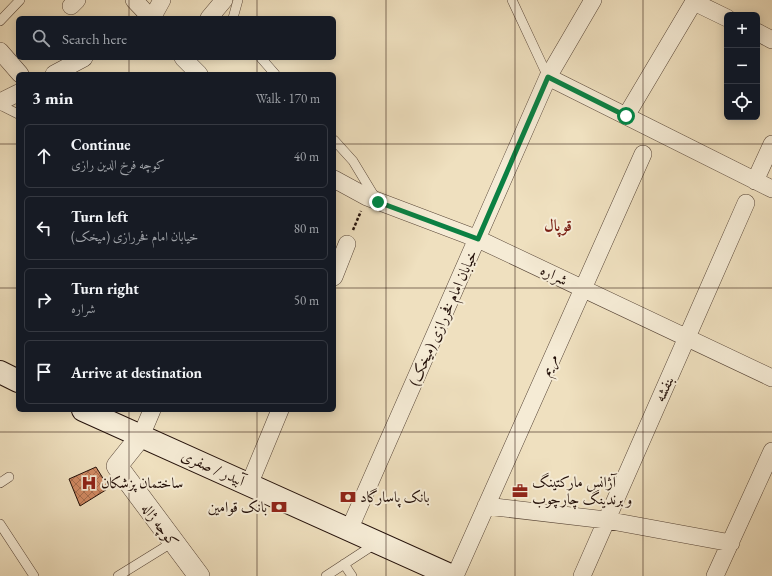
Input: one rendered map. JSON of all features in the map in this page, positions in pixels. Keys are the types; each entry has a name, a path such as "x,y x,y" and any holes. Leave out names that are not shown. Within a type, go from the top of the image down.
{"main road":[{"path":"0,372 16,379"},
{"name":"آبیدر / صفری","path":"87,412 452,576"}],"street":[{"path":"134,0 150,16"},
{"path":"153,16 162,0"},
{"path":"211,16 224,0"},
{"name":"خیابان امام فخررازی (میخک)","path":"349,530 548,77 593,0"},
{"path":"626,116 694,1 724,16"},
{"path":"760,34 772,40"},
{"path":"0,51 18,72"},
{"path":"58,72 80,60"},
{"path":"185,60 197,72"},
{"path":"548,77 772,189"},
{"path":"0,103 16,94"},
{"path":"755,181 772,144"},
{"name":"مریم","path":"455,576 643,154"},
{"name":"شراره","path":"336,180 372,199 478,239 772,378"},
{"name":"بنفشه","path":"582,576 746,203"},
{"path":"336,272 348,244"},
{"path":"141,436 151,412"},
{"path":"249,485 279,412"},
{"name":"کوچه ژاله","path":"141,436 117,466 172,542 199,576"},
{"path":"715,576 772,451"},
{"path":"486,506 606,520 730,543"}],"lane":[{"path":"0,21 20,0"},
{"path":"234,16 238,0"},
{"path":"512,0 548,77"},
{"path":"263,60 273,72"},
{"path":"0,103 16,113"},
{"path":"336,142 353,161 372,199"},
{"path":"0,483 9,477"},
{"path":"0,524 34,576"},
{"path":"118,576 172,542"},
{"path":"326,576 377,542"},
{"path":"344,564 352,576"}],"path":[{"path":"348,244 372,199"}],"building":[{"name":"ساختمان پزشکان","path":"96,467 109,488 80,506 69,479"}],"place":[{"name":"ساختمان پزشکان","path":"89,483"},
{"name":"آژانس مارکتینگ و برندینگ چارچوب","path":"520,491"},
{"name":"بانک پاسارگاد","path":"348,497"},
{"name":"بانک قوامین","path":"279,507"}],"district":[{"name":"قوپال","path":"558,225"}],"route":[{"path":"378,202 478,239 548,77 626,116"}]}
